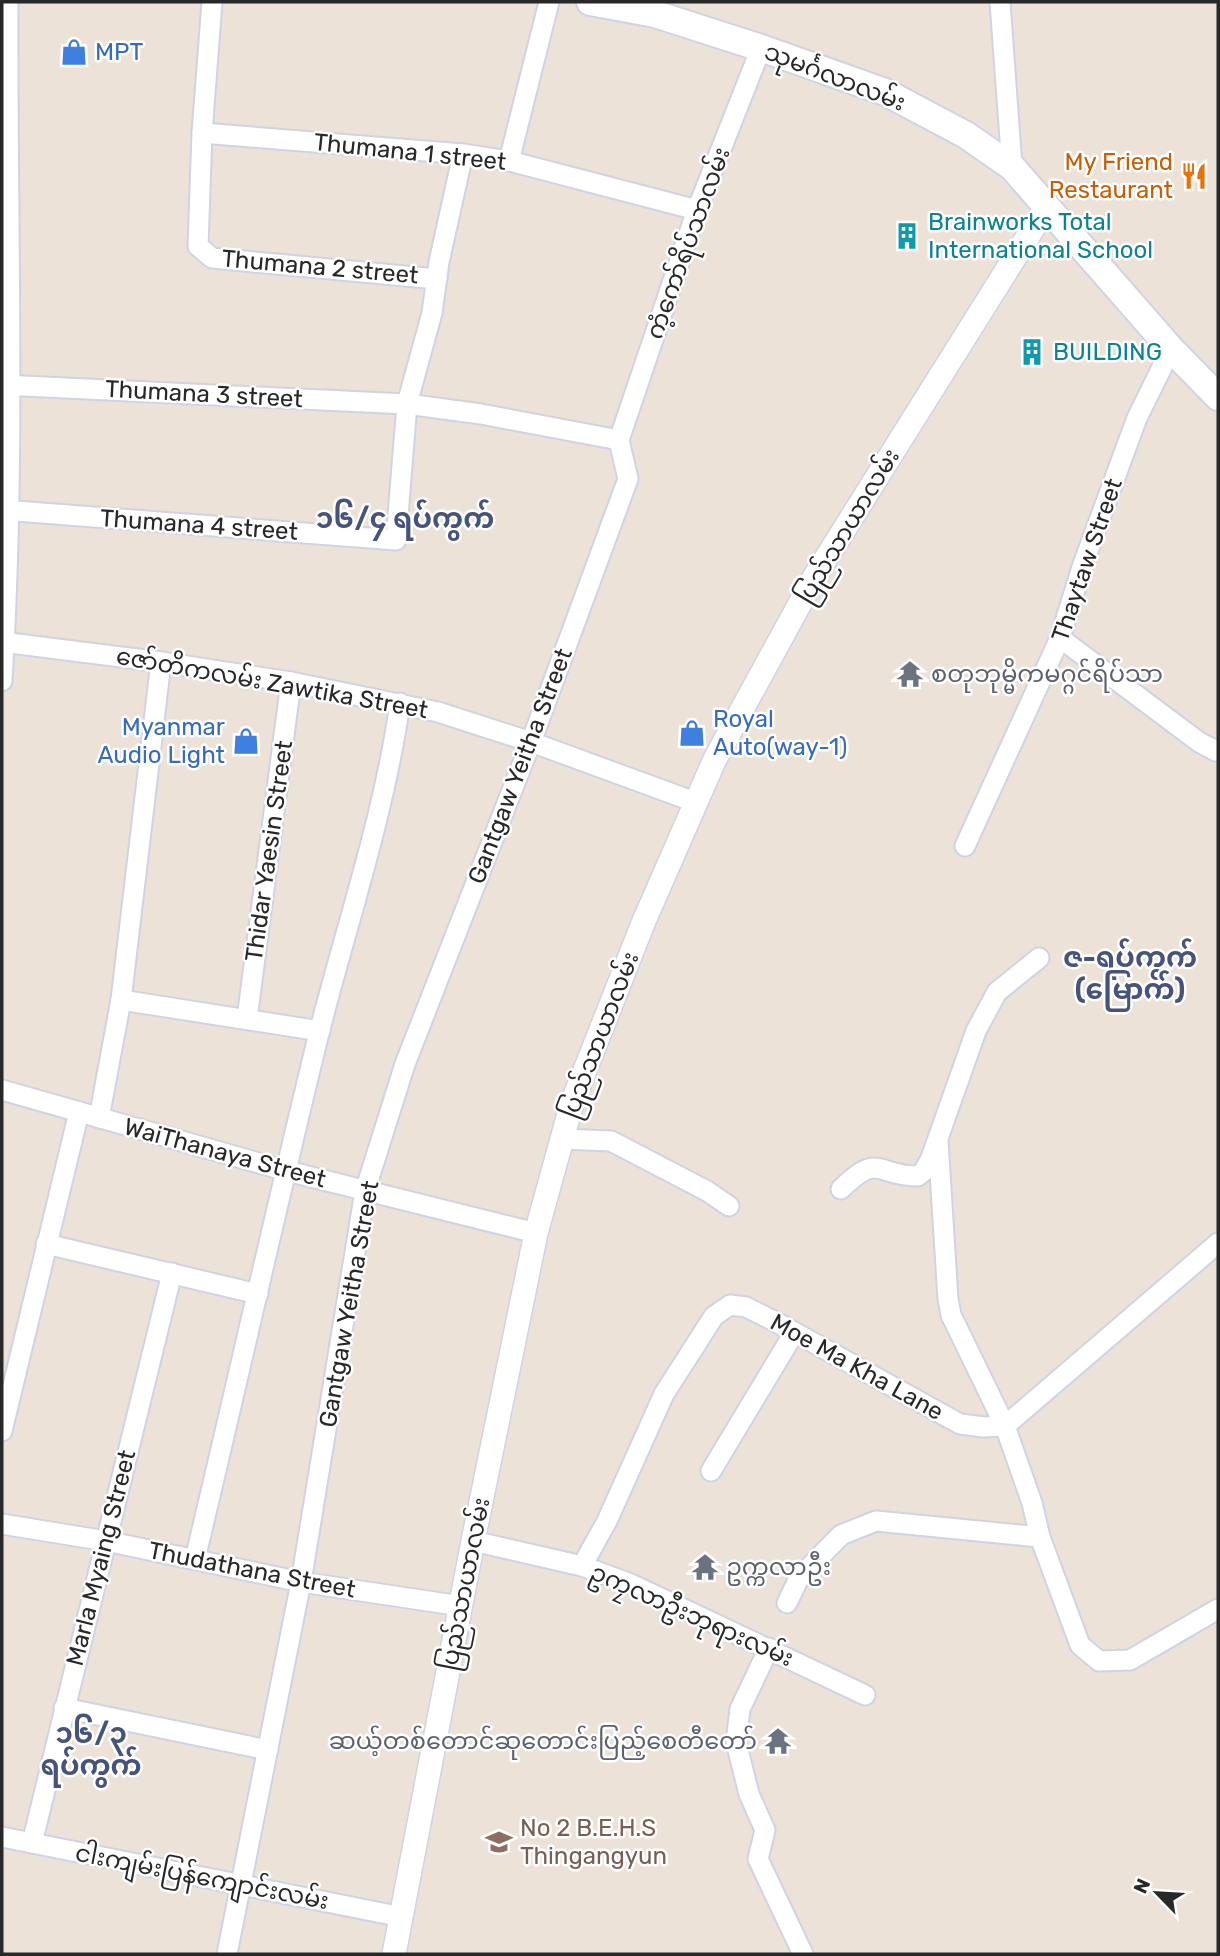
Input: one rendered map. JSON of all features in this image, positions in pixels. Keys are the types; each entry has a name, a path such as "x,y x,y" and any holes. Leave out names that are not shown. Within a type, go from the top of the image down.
{"main road":[{"name":"သုမင်္ဂလာလမ်း","path":"590,2 637,6 886,92 966,135 1012,167 1171,349 1218,397"}],"street":[{"path":"2,681 8,2"},
{"path":"202,133 212,2"},
{"path":"509,162 549,2"},
{"path":"1000,2 1012,167"},
{"name":"ကံ့ကော်ရိပ်သာလမ်း","path":"619,440 697,209 761,48"},
{"name":"Thumana 1 street","path":"202,133 463,154 509,162 697,209"},
{"name":"Thumana 2 street","path":"202,133 198,246 204,254 212,258 437,279"},
{"path":"407,404 432,313 463,154"},
{"name":"ပြည်သာယာလမ်း","path":"394,1954 473,1541 536,1233 561,1139 588,1064 715,759 816,576 1047,206"},
{"name":"Thaytaw Street","path":"965,846 1060,638 1082,567 1137,418 1171,349"},
{"name":"Thumana 3 street","path":"6,385 407,404 481,414 619,440"},
{"name":"Thumana 4 street","path":"5,510 396,540 407,404"},
{"name":"Gantgaw Yeitha Street","path":"227,1954 301,1582 365,1191 405,1064 531,742 628,479 619,440"},
{"path":"1060,638 1199,742 1218,750"},
{"name":"ဇော်တိကလမ်း Zawtika Street","path":"3,642 291,682 438,712 531,742 695,802"},
{"path":"99,1118 121,1000 161,662"},
{"name":"Thidar Yaesin Street","path":"247,1019 291,682"},
{"path":"195,1559 320,1031 377,822 394,749 400,704"},
{"path":"841,1189 867,1168 876,1167 909,1175 918,1175 924,1171 976,1031 996,992 1039,958"},
{"path":"121,1000 320,1031"},
{"name":"WaiThanaya Street","path":"2,1090 287,1171 536,1233"},
{"path":"2,1432 79,1112"},
{"path":"561,1139 611,1141 707,1191 729,1206"},
{"path":"937,1141 951,1315 1005,1426 1032,1503 1040,1537 1080,1645 1099,1661 1130,1660 1218,1609"},
{"path":"1005,1426 1218,1243"},
{"path":"46,1244 258,1294"},
{"name":"Marla Myaing Street","path":"32,1843 172,1273"},
{"name":"Moe Ma Kha Lane","path":"582,1566 607,1521 664,1394 715,1316 730,1305 747,1307 960,1423 984,1427 1005,1426"},
{"path":"711,1471 794,1334"},
{"path":"788,1603 799,1578 841,1535 876,1521 1040,1537"},
{"name":"Thudathana Street","path":"2,1524 106,1541 301,1582 461,1606"},
{"name":"ဥကၠလာဦးဘုရားလမ်း","path":"473,1541 582,1566 631,1584 865,1695"},
{"path":"769,1648 740,1709 736,1742 749,1794 765,1830 758,1859 803,1954"},
{"path":"64,1708 268,1749"},
{"name":"ငါးကျမ်းပြန်ကျောင်းလမ်း","path":"2,1837 402,1917"}],"place":[{"name":"MPT","path":"74,52"},
{"name":"My Friend Restaurant","path":"1194,176"},
{"name":"Brainworks Total International School","path":"907,236"},
{"name":"BUILDING","path":"1032,352"},
{"name":"စတုဘုမ္မိကမဂ္ဂင်ရိပ်သာ","path":"910,674"},
{"name":"Royal Auto(way-1)","path":"692,733"},
{"name":"Myanmar Audio Light","path":"246,741"},
{"name":"ဥက္ကလာဦး","path":"705,1567"},
{"name":"ဆယ့်တစ်တောင်ဆုတောင်းပြည့်စေတီတော်","path":"778,1741"},
{"name":"No 2 B.E.H.S Thingangyun","path":"499,1842"}],"district":[{"name":"၁၆/၄ ရပ်ကွက်","path":"405,518"},
{"name":"ဇ-ရပ်ကွက် (မြောက်)","path":"1130,973"},
{"name":"၁၆/၃ ရပ်ကွက်","path":"91,1749"}]}
